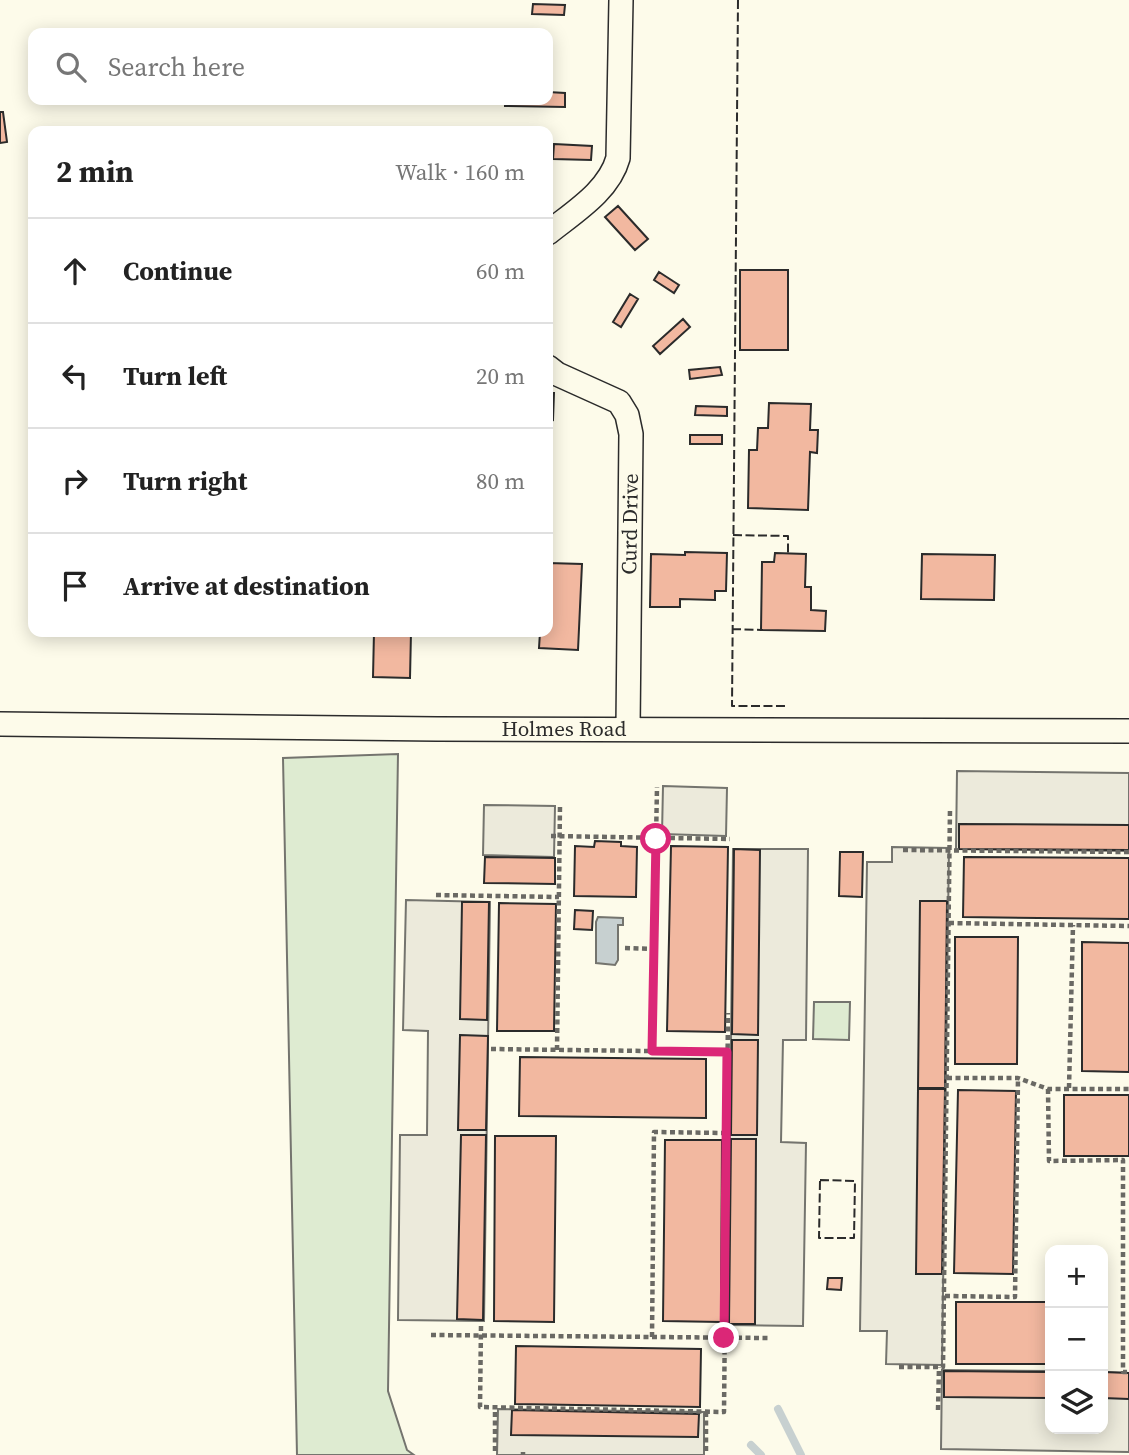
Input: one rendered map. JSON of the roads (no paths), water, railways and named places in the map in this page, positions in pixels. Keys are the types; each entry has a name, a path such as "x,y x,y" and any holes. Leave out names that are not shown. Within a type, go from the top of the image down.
{"street":[{"path":"553,229 606,184 618,158 621,0"},
{"name":"Curd Drive","path":"553,371 619,402 627,415 631,434 628,729"},
{"name":"Holmes Road","path":"0,724 1129,732"}],"waterway":[{"path":"778,1409 801,1455"},
{"path":"751,1445 761,1455"}]}
